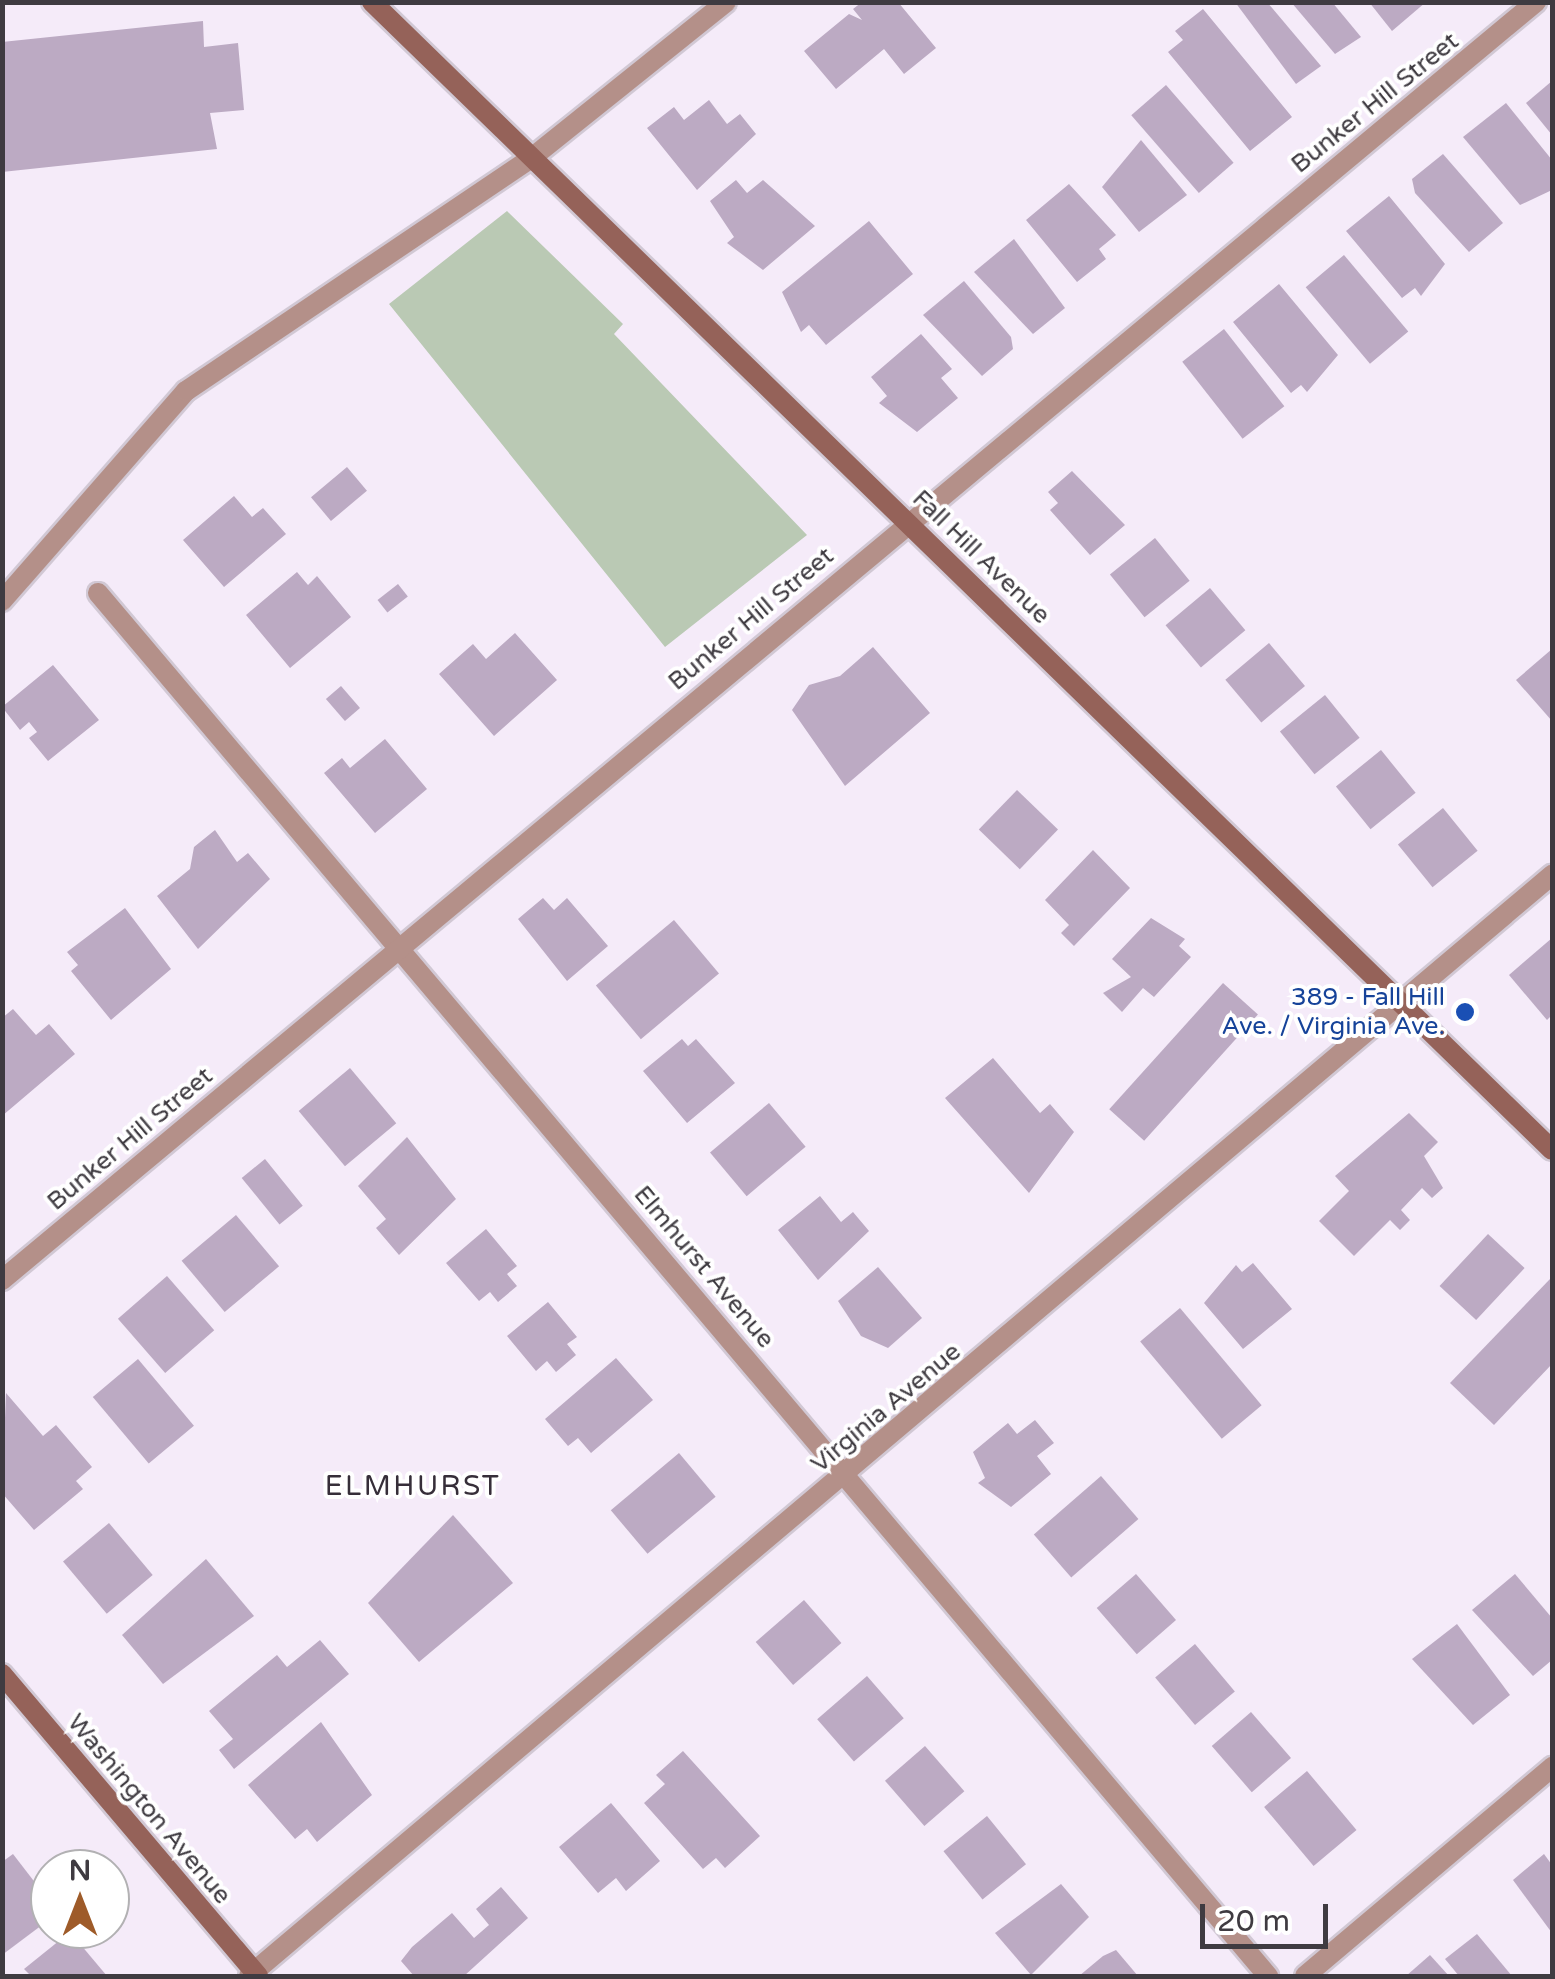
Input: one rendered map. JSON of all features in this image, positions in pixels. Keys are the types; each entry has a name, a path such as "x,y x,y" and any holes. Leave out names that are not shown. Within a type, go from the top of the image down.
{"street":[{"name":"Fall Hill Avenue","path":"372,2 1552,1150"},
{"path":"2,601 186,390 534,156 726,2"},
{"name":"Bunker Hill Street","path":"2,1280 908,520 1536,2"},
{"name":"Elmhurst Avenue","path":"98,593 401,946 1268,1976"},
{"name":"Virginia Avenue","path":"254,1975 1552,875"},
{"name":"Washington Avenue","path":"2,1674 254,1975"},
{"path":"1305,1976 1552,1767"}],"green space":[{"path":"507,211 623,324 614,334 807,535 665,647 389,304"}],"building":[{"path":"862,2 898,2 936,48 904,74 884,49 836,89 804,51 849,14 862,20 853,9"},
{"path":"1235,2 1267,2 1321,66 1296,84"},
{"path":"1291,2 1332,2 1361,37 1335,54"},
{"path":"1369,2 1426,2 1392,31"},
{"path":"1203,9 1292,117 1250,151 1168,52 1183,40 1175,31"},
{"path":"203,21 204,47 238,43 244,110 210,113 217,149 2,172 2,42"},
{"path":"1552,81 1552,135 1526,103"},
{"path":"1166,85 1234,163 1199,193 1131,115"},
{"path":"709,100 727,124 740,114 756,134 697,190 647,128 674,107 684,120"},
{"path":"1506,103 1552,160 1552,190 1520,205 1463,137"},
{"path":"1141,140 1187,195 1139,232 1102,187"},
{"path":"1443,154 1503,223 1469,252 1415,193 1412,179"},
{"path":"736,180 747,193 763,180 815,226 763,270 727,243 734,237 710,201"},
{"path":"1069,184 1116,235 1099,249 1106,259 1077,282 1026,220"},
{"path":"1389,196 1445,264 1421,296 1415,288 1402,298 1346,231"},
{"path":"869,221 913,274 826,345 809,325 801,332 782,292"},
{"path":"1014,239 1065,308 1033,334 974,272"},
{"path":"1344,255 1408,332 1370,364 1306,287"},
{"path":"964,281 1011,337 1013,349 982,376 923,315"},
{"path":"1279,284 1338,355 1307,392 1301,385 1291,393 1233,322"},
{"path":"1224,329 1284,406 1243,439 1182,362"},
{"path":"921,334 952,369 941,378 958,398 917,432 879,403 887,396 871,377"},
{"path":"347,467 367,491 331,521 311,497"},
{"path":"1072,471 1125,525 1090,555 1050,510 1058,503 1048,492"},
{"path":"234,496 252,517 263,508 286,534 224,587 183,540"},
{"path":"1155,538 1190,581 1145,617 1110,575"},
{"path":"297,572 308,585 317,576 351,617 290,668 246,615"},
{"path":"398,584 408,597 387,613 378,600"},
{"path":"1210,588 1245,630 1201,667 1166,625"},
{"path":"515,633 557,680 494,736 439,674 473,644 486,659"},
{"path":"1269,643 1305,686 1261,723 1225,680"},
{"path":"873,647 930,713 845,786 792,710 809,685 840,676"},
{"path":"1552,649 1552,721 1516,680"},
{"path":"53,665 99,720 48,761 29,738 37,732 29,722 20,730 2,707"},
{"path":"341,686 360,708 345,721 326,699"},
{"path":"1325,695 1360,738 1315,774 1280,732"},
{"path":"385,739 427,789 375,833 324,773 342,758 350,768"},
{"path":"1381,750 1416,793 1371,829 1336,787"},
{"path":"1017,790 1058,830 1020,869 979,830"},
{"path":"1443,808 1478,851 1433,887 1398,845"},
{"path":"215,830 237,862 248,853 270,879 198,949 157,896 190,869 194,847"},
{"path":"1093,850 1130,888 1074,946 1061,933 1069,925 1045,900"},
{"path":"543,898 554,910 567,898 608,946 567,981 518,919"},
{"path":"125,908 171,969 111,1020 71,971 78,965 67,952"},
{"path":"1151,918 1185,939 1179,946 1191,957 1154,997 1143,988 1122,1012 1103,993 1131,977 1112,959"},
{"path":"674,920 719,974 641,1039 596,986"},
{"path":"1552,938 1552,1015 1547,1020 1509,975"},
{"path":"1223,983 1258,1014 1144,1141 1109,1109"},
{"path":"13,1009 36,1035 49,1024 75,1054 2,1116 2,1018"},
{"path":"682,1039 688,1046 696,1039 735,1083 687,1123 643,1071"},
{"path":"993,1058 1040,1113 1050,1104 1074,1132 1029,1193 945,1098"},
{"path":"350,1068 396,1123 345,1166 299,1111"},
{"path":"769,1103 806,1147 747,1196 710,1152"},
{"path":"1409,1113 1438,1142 1424,1156 1443,1188 1432,1198 1422,1188 1401,1210 1410,1220 1400,1230 1390,1220 1354,1256 1319,1221 1349,1191 1335,1176"},
{"path":"407,1137 456,1199 399,1255 376,1228 386,1219 358,1186"},
{"path":"265,1159 303,1206 279,1225 242,1178"},
{"path":"820,1196 841,1222 853,1212 869,1231 818,1280 778,1230"},
{"path":"236,1215 279,1266 225,1312 182,1261"},
{"path":"486,1229 517,1266 507,1274 517,1286 498,1302 490,1292 479,1301 446,1263"},
{"path":"1488,1234 1525,1268 1476,1320 1440,1286"},
{"path":"1253,1263 1292,1309 1243,1349 1204,1303 1236,1265 1242,1272"},
{"path":"878,1267 922,1318 888,1348 861,1336 838,1301"},
{"path":"167,1276 214,1330 165,1373 118,1319"},
{"path":"1550,1279 1552,1364 1494,1425 1450,1383"},
{"path":"548,1302 577,1337 567,1344 576,1355 556,1372 547,1361 536,1371 507,1336"},
{"path":"1180,1308 1262,1405 1222,1439 1140,1341"},
{"path":"616,1358 653,1400 591,1453 578,1438 568,1446 545,1419"},
{"path":"138,1359 194,1426 149,1464 93,1397"},
{"path":"6,1393 43,1436 56,1425 92,1467 76,1481 83,1489 34,1530 2,1493"},
{"path":"1035,1420 1054,1443 1037,1456 1051,1474 1011,1507 978,1483 985,1478 973,1452 1008,1423 1017,1434"},
{"path":"679,1453 716,1497 647,1554 611,1510"},
{"path":"1101,1476 1138,1519 1071,1577 1034,1534"},
{"path":"453,1515 513,1583 419,1662 368,1603"},
{"path":"109,1523 153,1575 107,1614 63,1562"},
{"path":"206,1559 254,1616 163,1684 122,1635"},
{"path":"1136,1574 1176,1620 1137,1654 1097,1608"},
{"path":"1515,1574 1552,1618 1552,1660 1533,1676 1472,1610"},
{"path":"804,1600 841,1643 793,1685 756,1642"},
{"path":"1457,1624 1510,1695 1473,1725 1412,1659"},
{"path":"320,1640 349,1674 234,1769 219,1750 233,1739 209,1711 277,1655 287,1667"},
{"path":"1195,1644 1235,1691 1195,1725 1155,1677"},
{"path":"867,1676 904,1718 854,1762 817,1719"},
{"path":"1251,1712 1291,1758 1252,1792 1212,1746"},
{"path":"321,1722 372,1795 317,1842 307,1829 295,1839 248,1785"},
{"path":"925,1746 964,1791 924,1826 885,1781"},
{"path":"683,1751 760,1836 725,1868 716,1858 703,1869 644,1803 665,1784 656,1775"},
{"path":"1307,1771 1356,1830 1314,1866 1264,1807"},
{"path":"611,1803 660,1861 626,1891 616,1878 598,1893 559,1847"},
{"path":"987,1816 1026,1864 982,1899 943,1851"},
{"path":"13,1854 30,1876 30,1934 2,1955 2,1862"},
{"path":"1544,1854 1552,1865 1552,1933 1513,1880"},
{"path":"1061,1884 1089,1917 1031,1975 995,1933"},
{"path":"501,1887 528,1918 464,1976 414,1976 401,1961 412,1947 452,1913 474,1938 489,1925 476,1909"},
{"path":"1477,1934 1512,1976 1459,1976 1445,1959"},
{"path":"49,1949 84,1949 107,1976 31,1976 24,1969"},
{"path":"1116,1950 1138,1976 1079,1976 1103,1956"},
{"path":"1430,1955 1449,1976 1406,1976"}],"place":[{"name":"389 - Fall Hill Ave. / Virginia Ave.","path":"1465,1012"}],"district":[{"name":"ELMHURST","path":"413,1486"}]}
